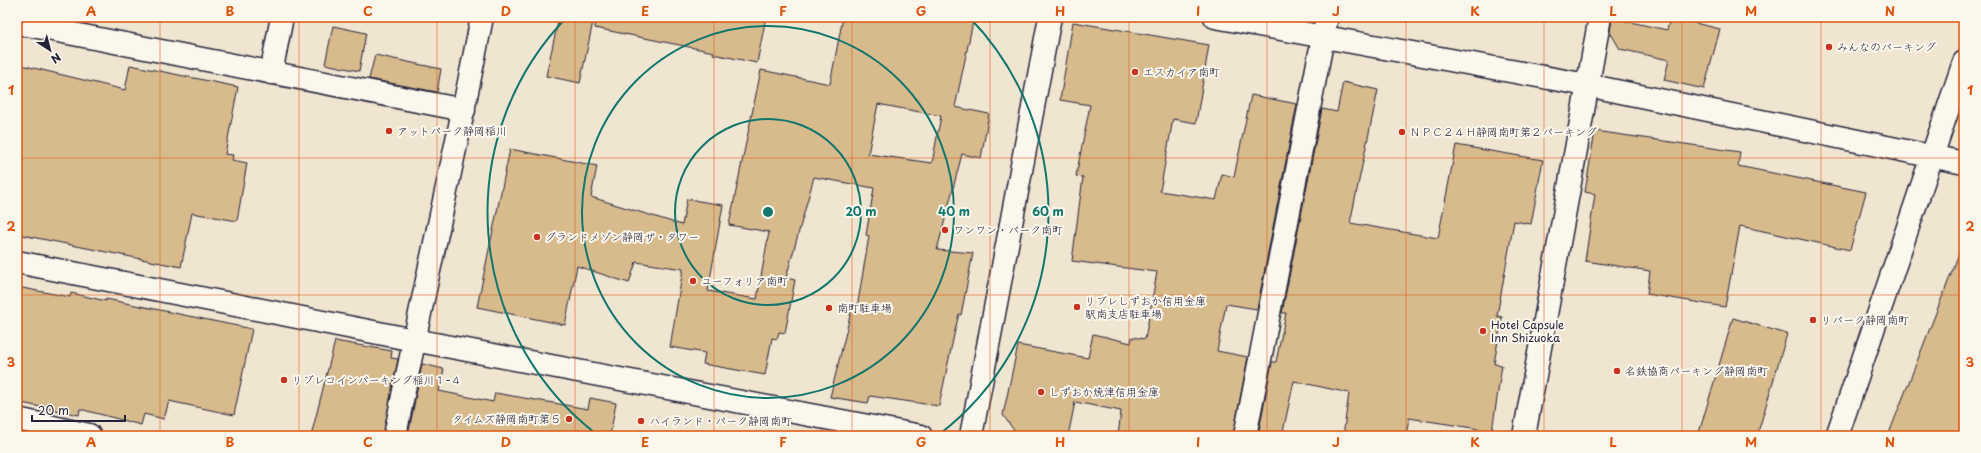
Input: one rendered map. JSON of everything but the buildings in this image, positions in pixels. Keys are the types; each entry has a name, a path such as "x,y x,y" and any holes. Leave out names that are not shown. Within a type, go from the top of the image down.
{"street":[{"path":"271,73 282,17"},
{"path":"395,436 414,340 464,110 482,17"},
{"path":"971,436 1050,17"},
{"path":"1215,17 1325,27 1587,85 1932,157 1964,162"},
{"path":"1524,436 1600,17"},
{"path":"17,23 464,110"},
{"path":"1245,436 1325,27"},
{"path":"1837,436 1964,62"},
{"path":"17,262 414,340 921,436"},
{"path":"17,419 89,434"}],"place":[{"name":"みんなのパーキング","path":"1829,47"},
{"name":"エスカイア南町","path":"1135,72"},
{"name":"アットパーク静岡稲川","path":"389,131"},
{"name":"ＮＰＣ２４Ｈ静岡南町第２パーキング","path":"1402,132"},
{"name":"ワンワン・パーク南町","path":"945,230"},
{"name":"グランドメゾン静岡ザ・タワー","path":"537,237"},
{"name":"ユーフォリア南町","path":"693,281"},
{"name":"リブレしずおか信用金庫 駅南支店駐車場","path":"1077,307"},
{"name":"南町駐車場","path":"829,308"},
{"name":"リパーク静岡南町","path":"1813,320"},
{"name":"Hotel Capsule Inn Shizuoka","path":"1483,331"},
{"name":"名鉄協商パーキング静岡南町","path":"1617,371"},
{"name":"リブレコインパーキング稲川１-４","path":"284,380"},
{"name":"しずおか焼津信用金庫","path":"1041,392"},
{"name":"タイムズ静岡南町第５","path":"569,419"},
{"name":"ハイランド・パーク静岡南町","path":"641,421"}]}
